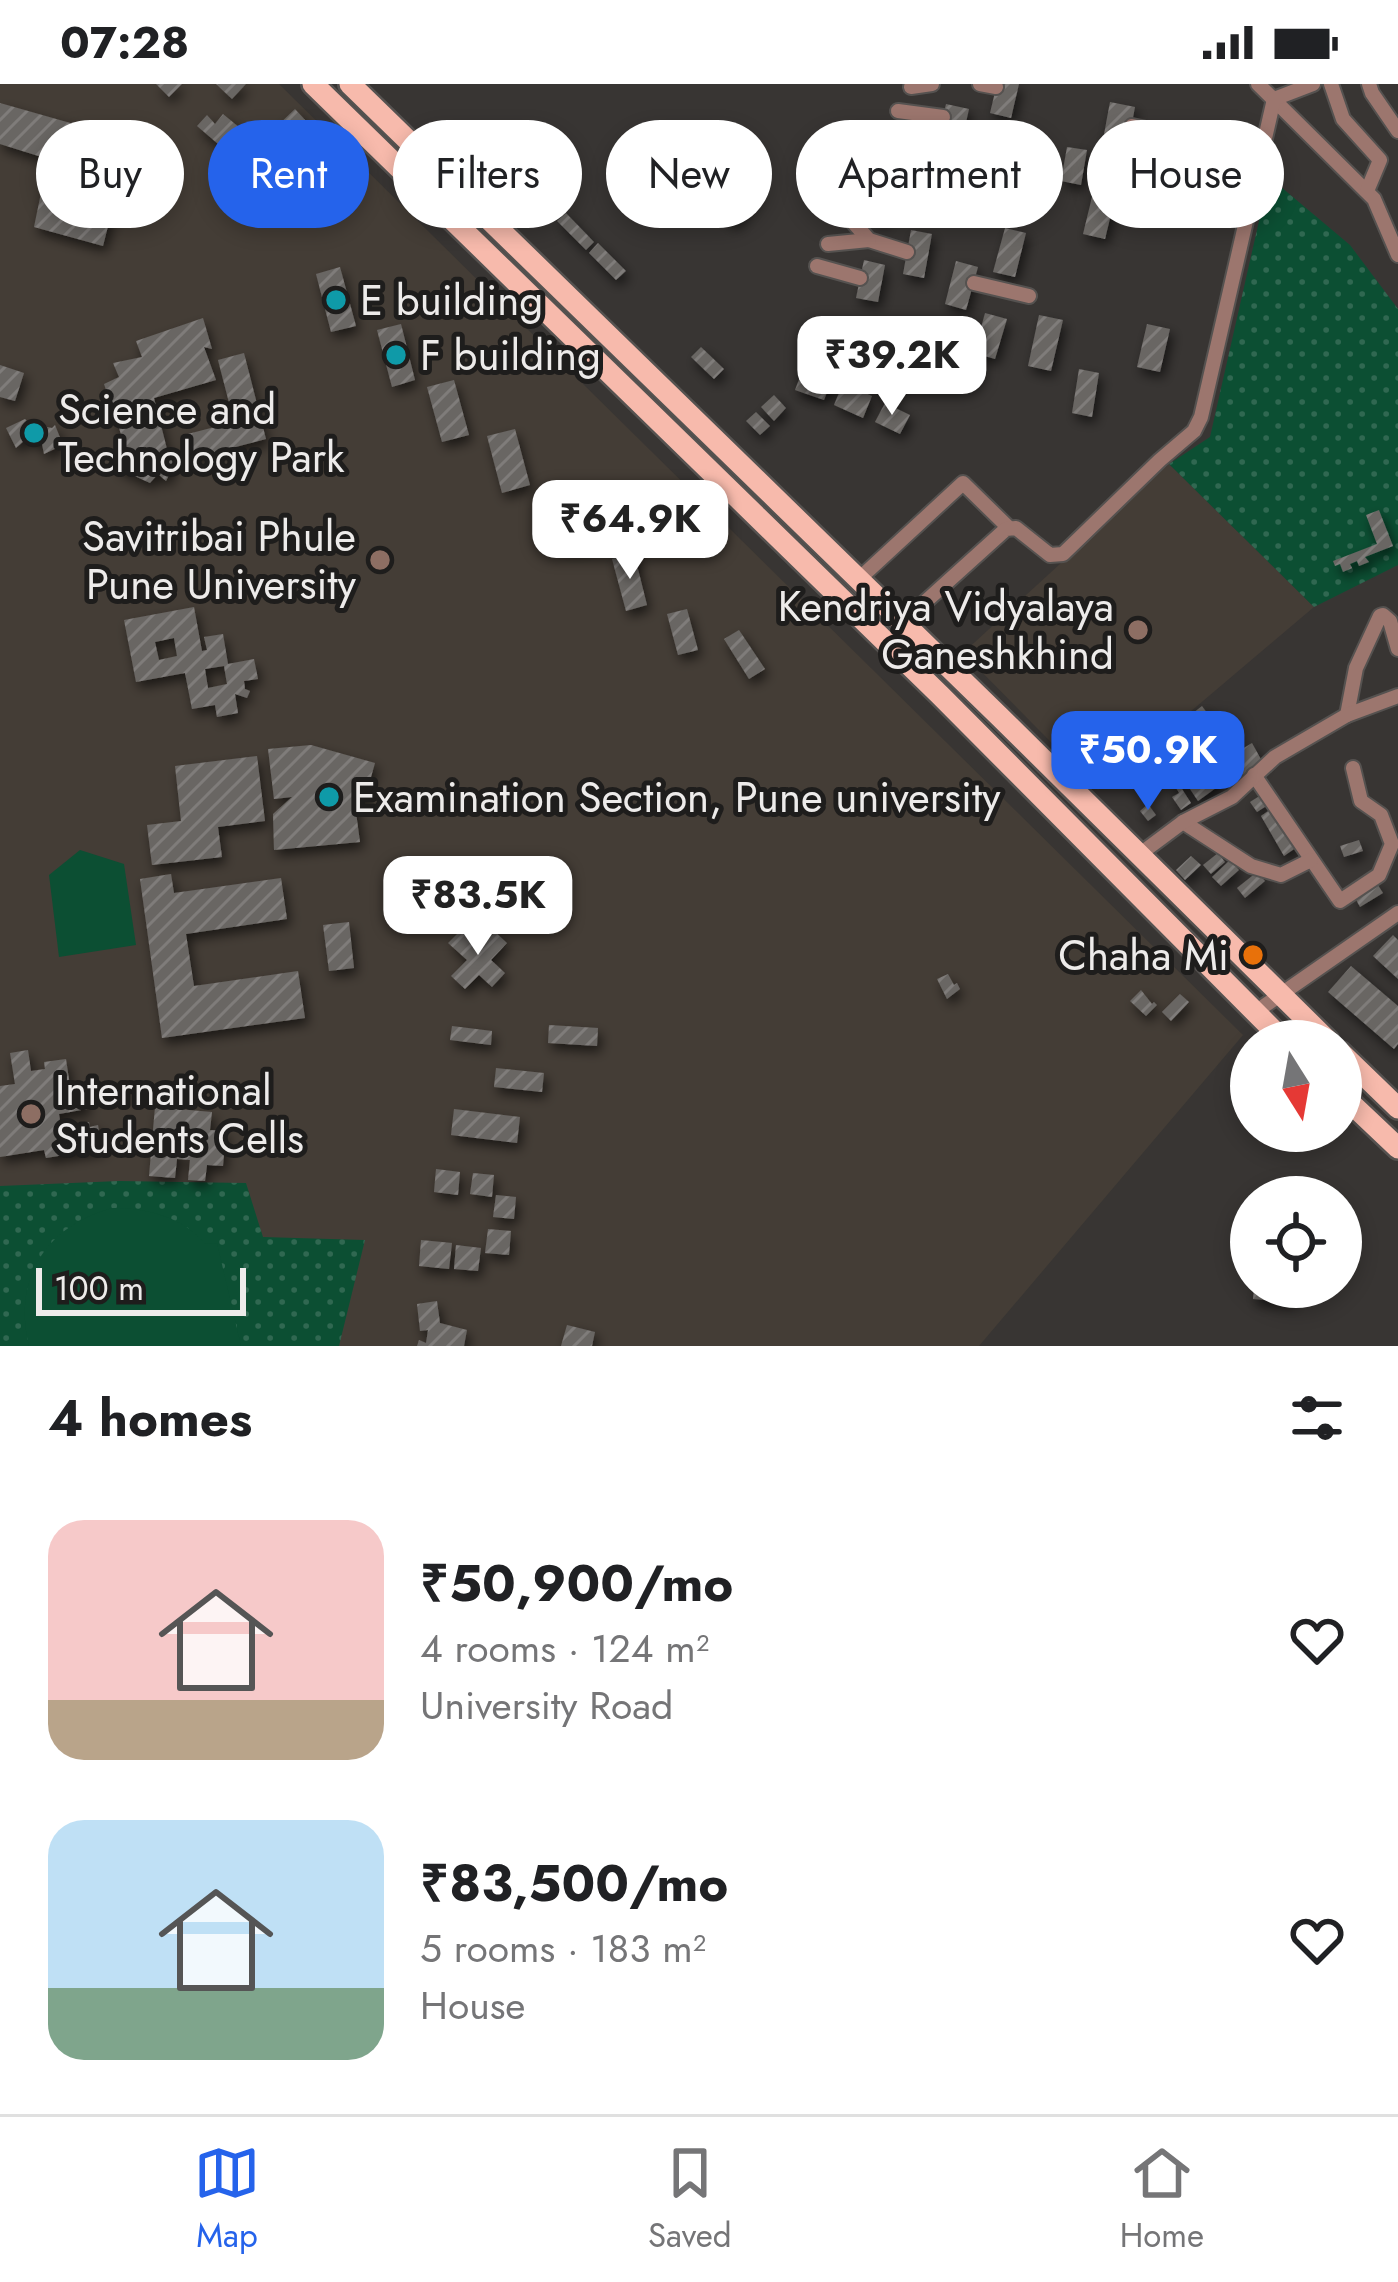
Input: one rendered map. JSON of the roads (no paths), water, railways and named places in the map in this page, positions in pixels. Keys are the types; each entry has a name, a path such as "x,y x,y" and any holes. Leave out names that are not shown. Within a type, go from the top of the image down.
{"main road":[{"path":"313,84 940,695 1262,1020"},
{"path":"350,84 1306,1020"},
{"path":"1362,1073 1398,1108"},
{"path":"1362,1114 1398,1148"}],"street":[{"path":"910,87 932,84"},
{"path":"1258,84 1374,199 1398,255"},
{"path":"1274,99 1313,84"},
{"path":"1331,84 1343,118 1380,160 1367,191"},
{"path":"1370,84 1398,131"},
{"path":"859,579 963,483 1009,528 1019,530 1050,555 1060,555 1199,424 1274,99"},
{"path":"898,111 943,117"},
{"path":"858,228 869,240"},
{"path":"829,244 869,240 907,252"},
{"path":"818,266 860,278"},
{"path":"974,284 1029,296"},
{"path":"903,622 1009,528"},
{"path":"1347,715 1356,668 1379,616 1390,621 1398,649"},
{"path":"1140,854 1183,822 1232,797 1275,757 1347,715 1398,697"},
{"path":"1253,775 1340,901 1379,875 1392,844 1381,815 1361,801 1353,768"},
{"path":"1183,822 1251,866 1281,875 1311,860"},
{"path":"1254,1013 1398,913"}],"place":[{"name":"E building","path":"336,300"},
{"name":"F building","path":"396,355"},
{"name":"Science and Technology Park","path":"34,433"},
{"name":"Savitribai Phule Pune University","path":"380,560"},
{"name":"Kendriya Vidyalaya Ganeshkhind","path":"1138,630"},
{"name":"Examination Section, Pune university","path":"329,797"},
{"name":"Chaha Mi","path":"1253,955"},
{"name":"International Students Cells","path":"31,1114"}]}
